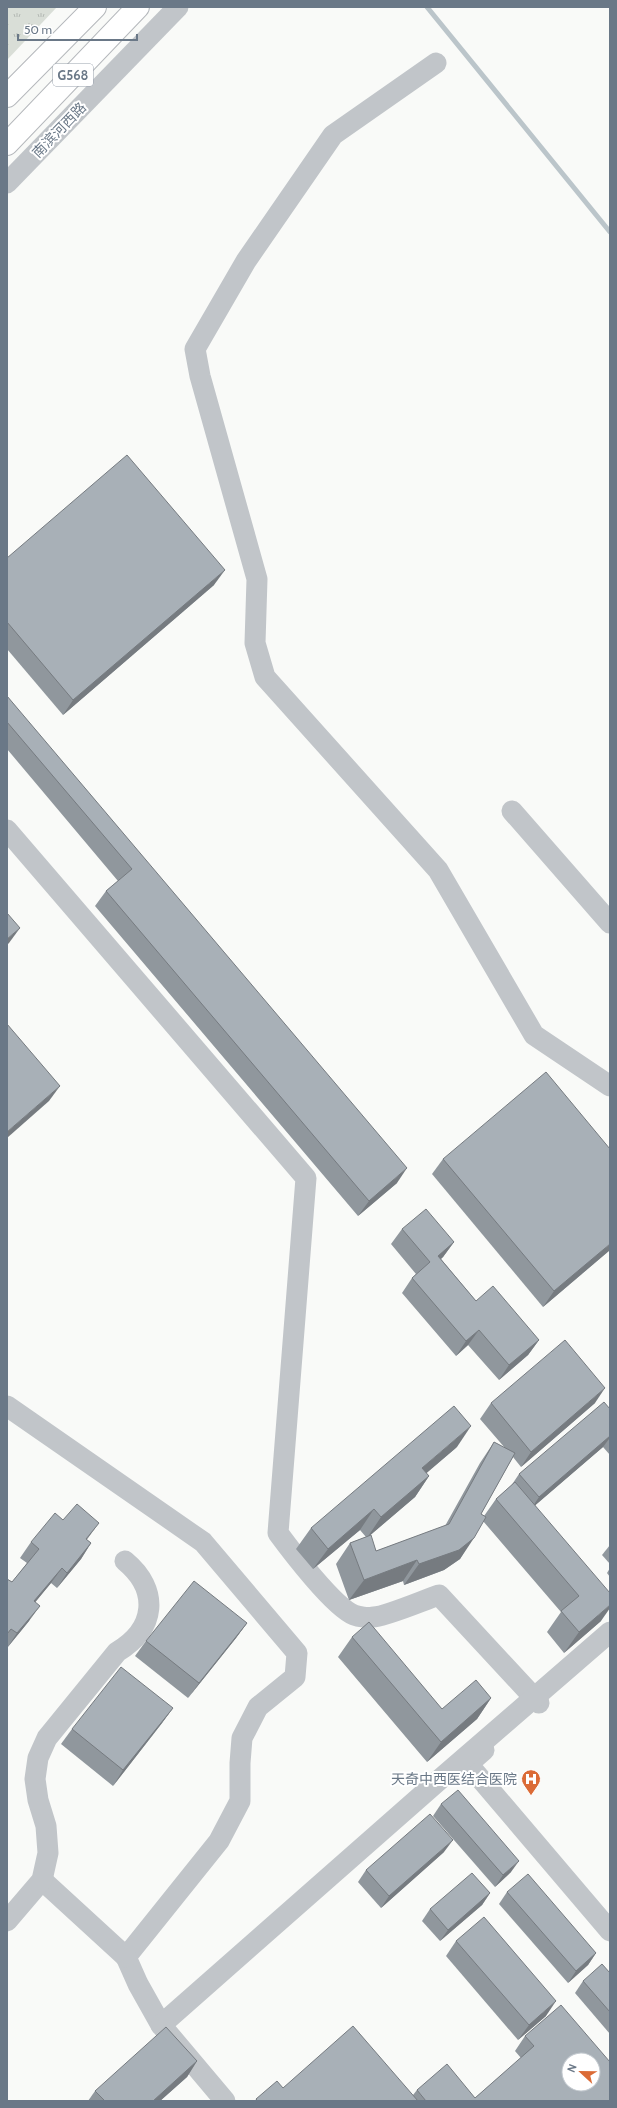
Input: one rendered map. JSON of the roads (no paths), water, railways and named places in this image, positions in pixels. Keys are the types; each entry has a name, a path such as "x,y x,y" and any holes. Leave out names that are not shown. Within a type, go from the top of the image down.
{"highway":[{"name":"G568","path":"7,96 94,7"},
{"name":"南滨河西路","path":"7,144 138,7"}],"street":[{"name":"南滨河西路","path":"7,183 178,7"},
{"path":"436,63 333,135 246,261 195,349 200,376 257,580 255,643 266,677 438,870 534,1035 610,1086"},
{"path":"512,811 610,923"},
{"path":"7,830 306,1178 278,1533 295,1556 323,1587 341,1605 355,1616 374,1617 439,1595 537,1700"},
{"path":"7,1406 203,1542 297,1654 295,1677 258,1707 242,1738 240,1763 240,1801 219,1841 126,1957"},
{"path":"7,1921 42,1880 48,1853 46,1826 38,1800 35,1779 38,1758 47,1738 117,1652 131,1644 142,1631 148,1617 149,1601 146,1585 137,1572 125,1562"},
{"path":"610,1632 468,1764 610,1931"},
{"path":"161,2025 537,1700 601,1653 610,1654"},
{"path":"42,1880 126,1957 138,1984 161,2025 225,2101"}],"waterway":[{"path":"427,7 610,232"}],"place":[{"name":"天奇中西医结合医院","path":"531,1796"}]}
